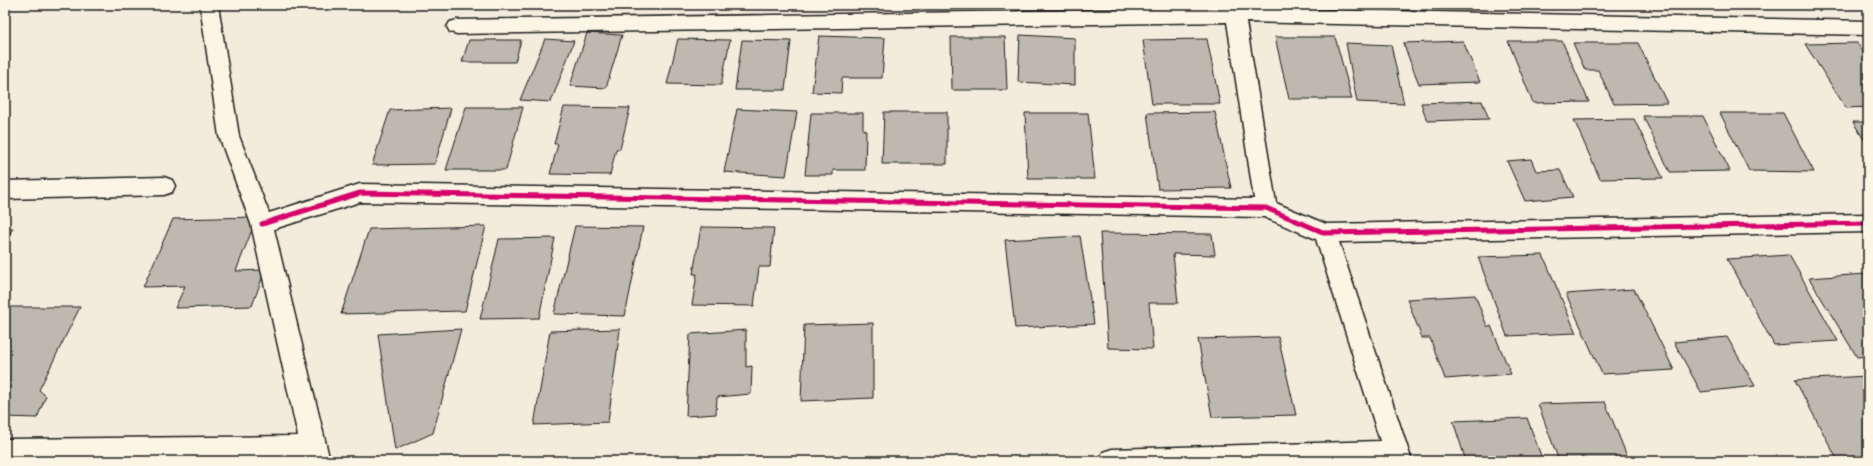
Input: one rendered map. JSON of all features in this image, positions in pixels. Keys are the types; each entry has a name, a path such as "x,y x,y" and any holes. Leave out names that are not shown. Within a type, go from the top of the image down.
{"street":[{"path":"5,451 315,455 262,224 229,136 209,5"},
{"path":"1235,10 1266,208"},
{"path":"457,27 1235,10 1868,28"},
{"path":"5,190 164,186"},
{"path":"262,224 360,194 1266,208 1325,233 1868,222"},
{"path":"1112,461 1398,457 1325,233"}],"building":[{"path":"587,33 622,35 606,88 570,86"},
{"path":"1020,35 1075,38 1075,85 1018,82"},
{"path":"819,36 885,38 882,78 842,78 841,93 812,92"},
{"path":"951,37 1005,37 1007,90 952,90"},
{"path":"1275,37 1335,37 1352,99 1289,99"},
{"path":"545,39 574,41 551,102 520,100"},
{"path":"678,39 730,40 721,85 667,84"},
{"path":"1207,39 1220,104 1152,104 1143,40"},
{"path":"469,40 521,40 515,62 462,62"},
{"path":"742,40 791,41 785,90 735,90"},
{"path":"1463,41 1480,82 1419,84 1403,43"},
{"path":"1508,41 1562,41 1589,102 1533,103"},
{"path":"1346,43 1391,45 1404,104 1357,102"},
{"path":"1573,43 1638,43 1667,103 1614,104 1598,70 1585,70"},
{"path":"1857,43 1868,59 1868,107 1846,108 1805,44"},
{"path":"1482,101 1489,119 1427,121 1421,103"},
{"path":"466,107 523,107 506,170 446,170"},
{"path":"564,107 630,108 620,149 616,149 610,175 550,174 558,144 554,144"},
{"path":"451,108 435,164 372,165 390,110"},
{"path":"737,109 797,112 786,176 724,172"},
{"path":"884,112 947,112 947,164 882,164"},
{"path":"1215,112 1231,188 1158,189 1147,113"},
{"path":"811,113 863,113 863,130 866,130 865,170 833,170 833,175 805,175"},
{"path":"1025,113 1088,113 1095,179 1028,179"},
{"path":"1720,113 1783,113 1814,172 1749,171"},
{"path":"1643,116 1703,116 1730,171 1670,172"},
{"path":"1634,119 1663,178 1600,179 1574,120"},
{"path":"1853,122 1868,122 1868,146"},
{"path":"1531,159 1536,171 1560,170 1573,197 1525,201 1507,161"},
{"path":"257,217 236,271 265,270 252,306 175,308 185,286 143,287 173,219"},
{"path":"486,226 465,311 341,314 369,229"},
{"path":"575,226 643,227 625,316 554,314"},
{"path":"701,227 774,228 770,267 759,267 754,306 692,305 697,274 693,274"},
{"path":"5,228 13,228 5,242"},
{"path":"1100,233 1212,234 1215,255 1173,254 1178,303 1149,303 1153,349 1108,348"},
{"path":"1080,236 1094,324 1015,328 1005,240"},
{"path":"555,238 539,318 480,319 499,239"},
{"path":"1543,255 1576,333 1507,336 1478,257"},
{"path":"1789,255 1838,341 1774,345 1727,259"},
{"path":"1866,274 1868,278 1868,356 1857,357 1809,278"},
{"path":"1634,289 1674,370 1602,374 1566,294"},
{"path":"1475,295 1487,326 1491,326 1511,374 1445,379 1430,338 1422,338 1407,299"},
{"path":"9,307 80,307 39,390 46,396 37,418 5,417 5,314"},
{"path":"873,323 873,398 801,401 804,325"},
{"path":"461,329 433,433 395,450 378,334"},
{"path":"620,329 608,422 534,425 550,331"},
{"path":"746,330 746,367 752,366 751,394 717,397 716,414 686,416 690,334"},
{"path":"1278,337 1296,415 1212,417 1198,339"},
{"path":"1727,337 1755,386 1701,392 1674,342"},
{"path":"1867,376 1868,461 1838,461 1795,380"},
{"path":"1605,402 1629,461 1559,461 1538,404"},
{"path":"1527,418 1543,461 1466,461 1453,421"}],"cycle path":[{"path":"262,224 360,193 1266,208 1325,233 1868,223"}]}
